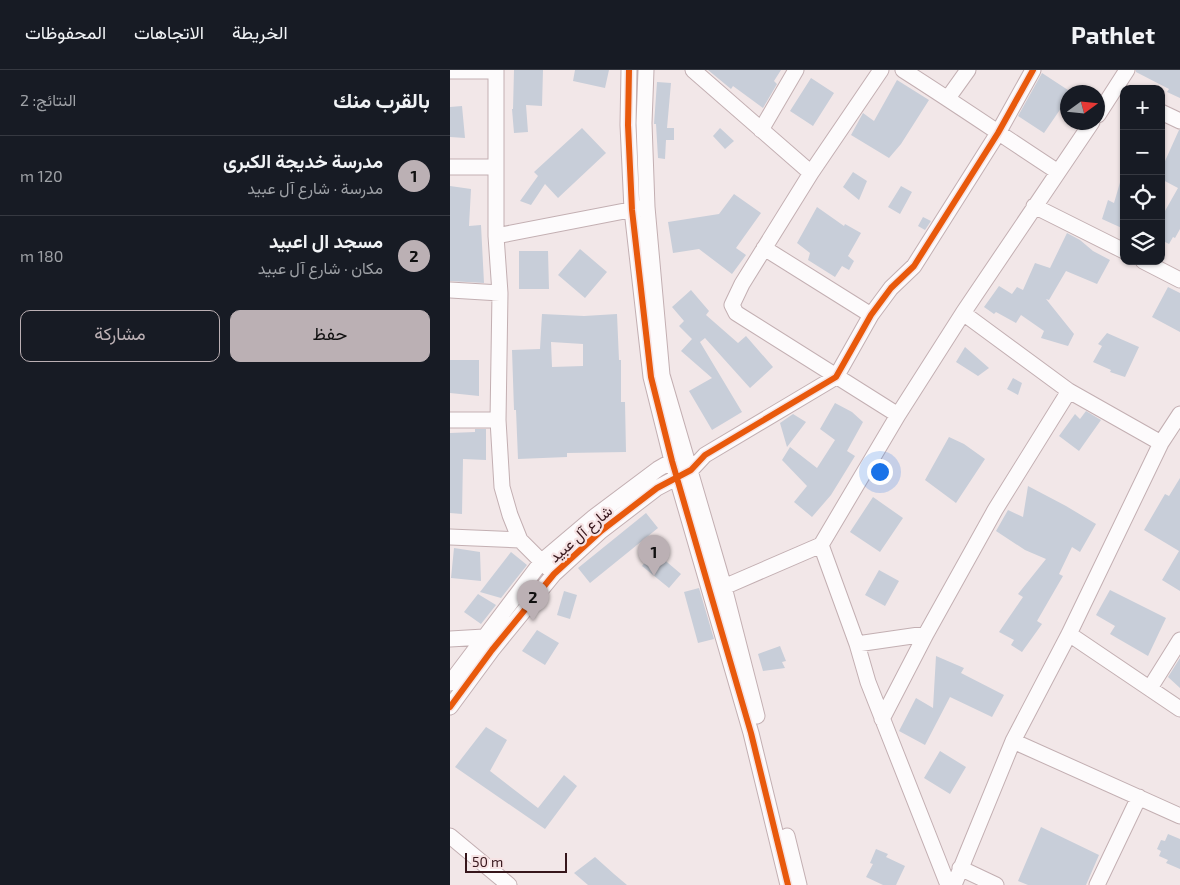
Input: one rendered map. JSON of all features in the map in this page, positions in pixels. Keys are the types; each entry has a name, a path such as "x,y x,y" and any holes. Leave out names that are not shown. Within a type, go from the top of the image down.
{"street":[{"path":"629,70 628,125 632,210 651,377 724,587 799,885"},
{"path":"646,70 644,123 647,207 662,375 679,458"},
{"path":"694,70 811,173"},
{"path":"761,130 796,70"},
{"path":"881,70 811,173 764,248 732,305 736,313 898,416"},
{"path":"903,70 1058,172"},
{"path":"948,98 968,70"},
{"path":"684,473 705,454 836,377 871,315 891,288 914,266 998,133 1032,70"},
{"path":"1105,107 1119,92 1127,70"},
{"path":"450,71 496,71 496,236 500,293 498,420 502,487 520,540 554,574"},
{"path":"1165,114 1180,121"},
{"path":"724,587 821,545 898,416 963,313 1087,130"},
{"path":"450,167 495,167"},
{"path":"1034,206 1120,250"},
{"path":"496,236 647,207"},
{"path":"764,248 871,315"},
{"path":"1151,265 1180,280"},
{"path":"450,290 500,293"},
{"path":"963,313 1068,391 1161,443"},
{"path":"882,719 926,634 995,510 1068,391"},
{"path":"954,885 1012,741 1069,634 1161,443 1180,414"},
{"path":"450,420 498,420"},
{"path":"679,458 705,454"},
{"name":"شارع آل عبيد","path":"450,683 542,562 594,517 658,469 679,458"},
{"path":"684,473 751,733 784,881"},
{"name":"شارع آل عبيد","path":"450,707 492,650 554,574 601,531 657,488 684,473"},
{"path":"450,537 520,540"},
{"path":"821,545 868,682 948,885"},
{"path":"856,644 926,634"},
{"path":"1069,634 1180,709"},
{"path":"450,639 484,637"},
{"path":"1150,688 1180,640"},
{"path":"1012,741 1180,816"},
{"path":"1097,885 1139,797"},
{"path":"450,836 509,885"},
{"path":"960,868 996,885"}],"building":[{"path":"514,70 543,70 542,106 526,105 528,132 514,133 512,109"},
{"path":"575,70 609,70 605,88 573,81"},
{"path":"708,70 781,70 774,81 777,84 763,108 733,86 731,89"},
{"path":"1136,70 1180,70 1180,98 1167,92 1169,89 1165,85 1161,85 1136,72"},
{"path":"1042,73 1060,85 1060,110 1044,133 1018,116"},
{"path":"811,78 834,93 813,126 790,111"},
{"path":"897,80 929,100 901,144 889,158 851,135 863,113 874,121"},
{"path":"657,82 671,83 667,128 674,128 674,140 666,140 665,159 658,158 656,124 654,124"},
{"path":"462,106 465,138 450,137 450,107"},
{"path":"582,128 606,153 558,198 545,184 531,205 520,201 538,176 534,172"},
{"path":"720,128 734,141 725,149 713,136"},
{"path":"1180,130 1180,229 1169,244 1165,242 1165,211 1178,188 1165,181 1165,161"},
{"path":"853,172 867,181 859,200 843,187"},
{"path":"1120,182 1120,227 1102,219 1108,200 1114,203"},
{"path":"450,186 471,189 469,226 481,225 484,283 450,281"},
{"path":"901,186 912,192 900,214 888,207"},
{"path":"734,194 761,213 736,248 746,255 732,274 699,249 673,253 668,222 719,214"},
{"path":"817,207 844,226 845,224 861,233 848,256 854,261 849,270 842,266 835,277 808,260 810,253 797,243"},
{"path":"923,217 931,221 925,230 918,226"},
{"path":"1067,233 1110,260 1097,284 1066,271 1049,300 1046,299 1074,334 1068,346 1041,338 1044,331 1021,315 1016,323 996,312 994,314 984,307 999,286 1012,294 1017,287 1023,290 1035,263 1050,268"},
{"path":"580,249 607,272 585,298 558,275"},
{"path":"519,251 548,251 549,289 519,289"},
{"path":"1168,287 1180,293 1180,332 1152,317"},
{"path":"691,290 709,311 706,315 738,343 746,336 773,367 750,388 705,338 700,342 742,412 712,430 689,391 712,378 681,351 692,339 679,326 684,321 672,307"},
{"path":"542,314 584,316 617,314 619,360 621,360 621,402 625,402 626,452 567,453 567,457 518,459 512,350 540,349","holes":["551,342 583,344 583,366 552,367"]},
{"path":"1107,333 1139,347 1125,377 1110,372 1111,370 1093,362 1102,346 1098,344"},
{"path":"965,347 989,368 978,376 956,362"},
{"path":"450,360 479,360 479,396 450,393"},
{"path":"1013,378 1022,383 1018,395 1007,389"},
{"path":"835,403 852,412 863,422 847,451 855,456 831,495 812,517 794,502 807,486 782,460 790,447 817,468 835,440 820,429"},
{"path":"1086,411 1101,420 1079,451 1059,436 1075,414 1080,419"},
{"path":"793,414 806,422 787,447 780,423"},
{"path":"475,429 486,429 486,460 463,459 462,514 450,513 450,433 475,432"},
{"path":"949,437 964,444 985,459 956,503 925,480"},
{"path":"1180,478 1180,591 1162,580 1179,551 1144,530 1165,494 1169,496"},
{"path":"1028,486 1096,524 1080,552 1072,547 1059,574 1063,576 1037,621 1042,624 1022,652 1011,645 1014,640 999,632 1023,597 1018,594 1046,559 1025,550 996,531 1008,510 1023,517"},
{"path":"873,497 903,518 880,552 850,532"},
{"path":"646,513 658,528 590,583 578,568"},
{"path":"454,548 480,552 481,581 451,578"},
{"path":"654,551 681,574 669,588 642,566"},
{"path":"511,552 527,565 501,598 480,592"},
{"path":"879,570 899,581 885,606 865,595"},
{"path":"699,588 714,639 698,643 684,592"},
{"path":"1110,590 1166,618 1148,656 1110,634 1115,626 1096,615"},
{"path":"564,591 577,595 570,619 557,615"},
{"path":"478,594 496,605 481,624 464,612"},
{"path":"537,630 559,643 545,665 522,651"},
{"path":"780,646 786,661 782,662 785,668 763,671 758,654"},
{"path":"936,656 964,668 961,673 1004,695 992,717 950,697 925,745 899,731 916,698 933,708"},
{"path":"1180,658 1180,688 1168,677"},
{"path":"486,727 507,740 490,771 538,808 564,775 577,786 545,829 455,767"},
{"path":"940,751 966,767 950,794 924,778"},
{"path":"1041,827 1099,855 1086,885 1028,885 1018,881"},
{"path":"1168,834 1180,839 1180,869 1166,863 1168,860 1159,856 1161,851 1157,849 1161,840 1165,841"},
{"path":"876,849 888,854 886,857 905,866 896,885 883,885 866,877 873,864 870,863"},
{"path":"595,857 627,885 588,885 574,873"}],"cycle path":[{"path":"629,70 628,125 632,210 651,377 672,461 751,733 788,885"},
{"path":"450,707 492,650 554,574 601,531 657,488 691,470 705,455 836,377 871,315 891,288 914,266 998,133 1033,70"}],"place":[{"name":"مدرسة خديجة الكبرى","path":"654,576"},
{"name":"مسجد ال اعبيد","path":"533,621"}]}
